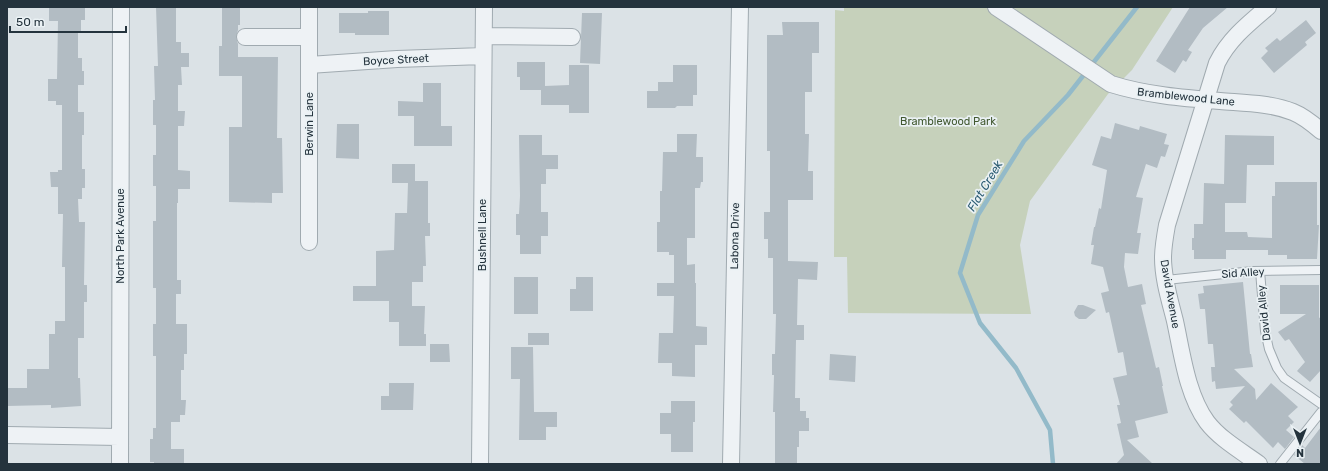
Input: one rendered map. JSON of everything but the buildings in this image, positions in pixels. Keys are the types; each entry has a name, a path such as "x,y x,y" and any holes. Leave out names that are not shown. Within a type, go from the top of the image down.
{"street":[{"name":"North Park Avenue","path":"120,464 121,7"},
{"name":"Berwin Lane","path":"309,7 309,242"},
{"name":"Bushnell Lane","path":"480,464 484,7"},
{"name":"Labona Drive","path":"731,464 740,7"},
{"name":"Bramblewood Lane","path":"996,7 1087,70 1111,84 1131,90 1158,95 1252,103 1274,107 1294,112 1308,120 1321,131"},
{"name":"David Avenue","path":"1259,464 1219,435 1207,422 1198,407 1190,384 1166,280 1163,259 1167,225 1217,63 1234,36 1268,7"},
{"path":"484,36 572,37"},
{"path":"245,37 309,37"},
{"name":"Boyce Street","path":"309,65 397,59 483,56"},
{"path":"7,435 120,437"}],"lane":[{"name":"Sid Alley","path":"1166,280 1260,271 1321,270"},
{"name":"David Alley","path":"1260,271 1265,331 1269,350 1277,368 1284,378 1321,404"},
{"path":"1280,464 1321,412"}],"green space":[{"name":"Bramblewood Park","path":"844,7 1173,7 1132,70 1108,94 1030,201 1020,245 1031,314 848,313 847,257 834,257 835,10 844,11"}],"waterway":[{"name":"Flat Creek","path":"1053,464 1050,430 1016,368 980,323 960,273 978,215 1024,141 1068,95 1137,7"}]}
